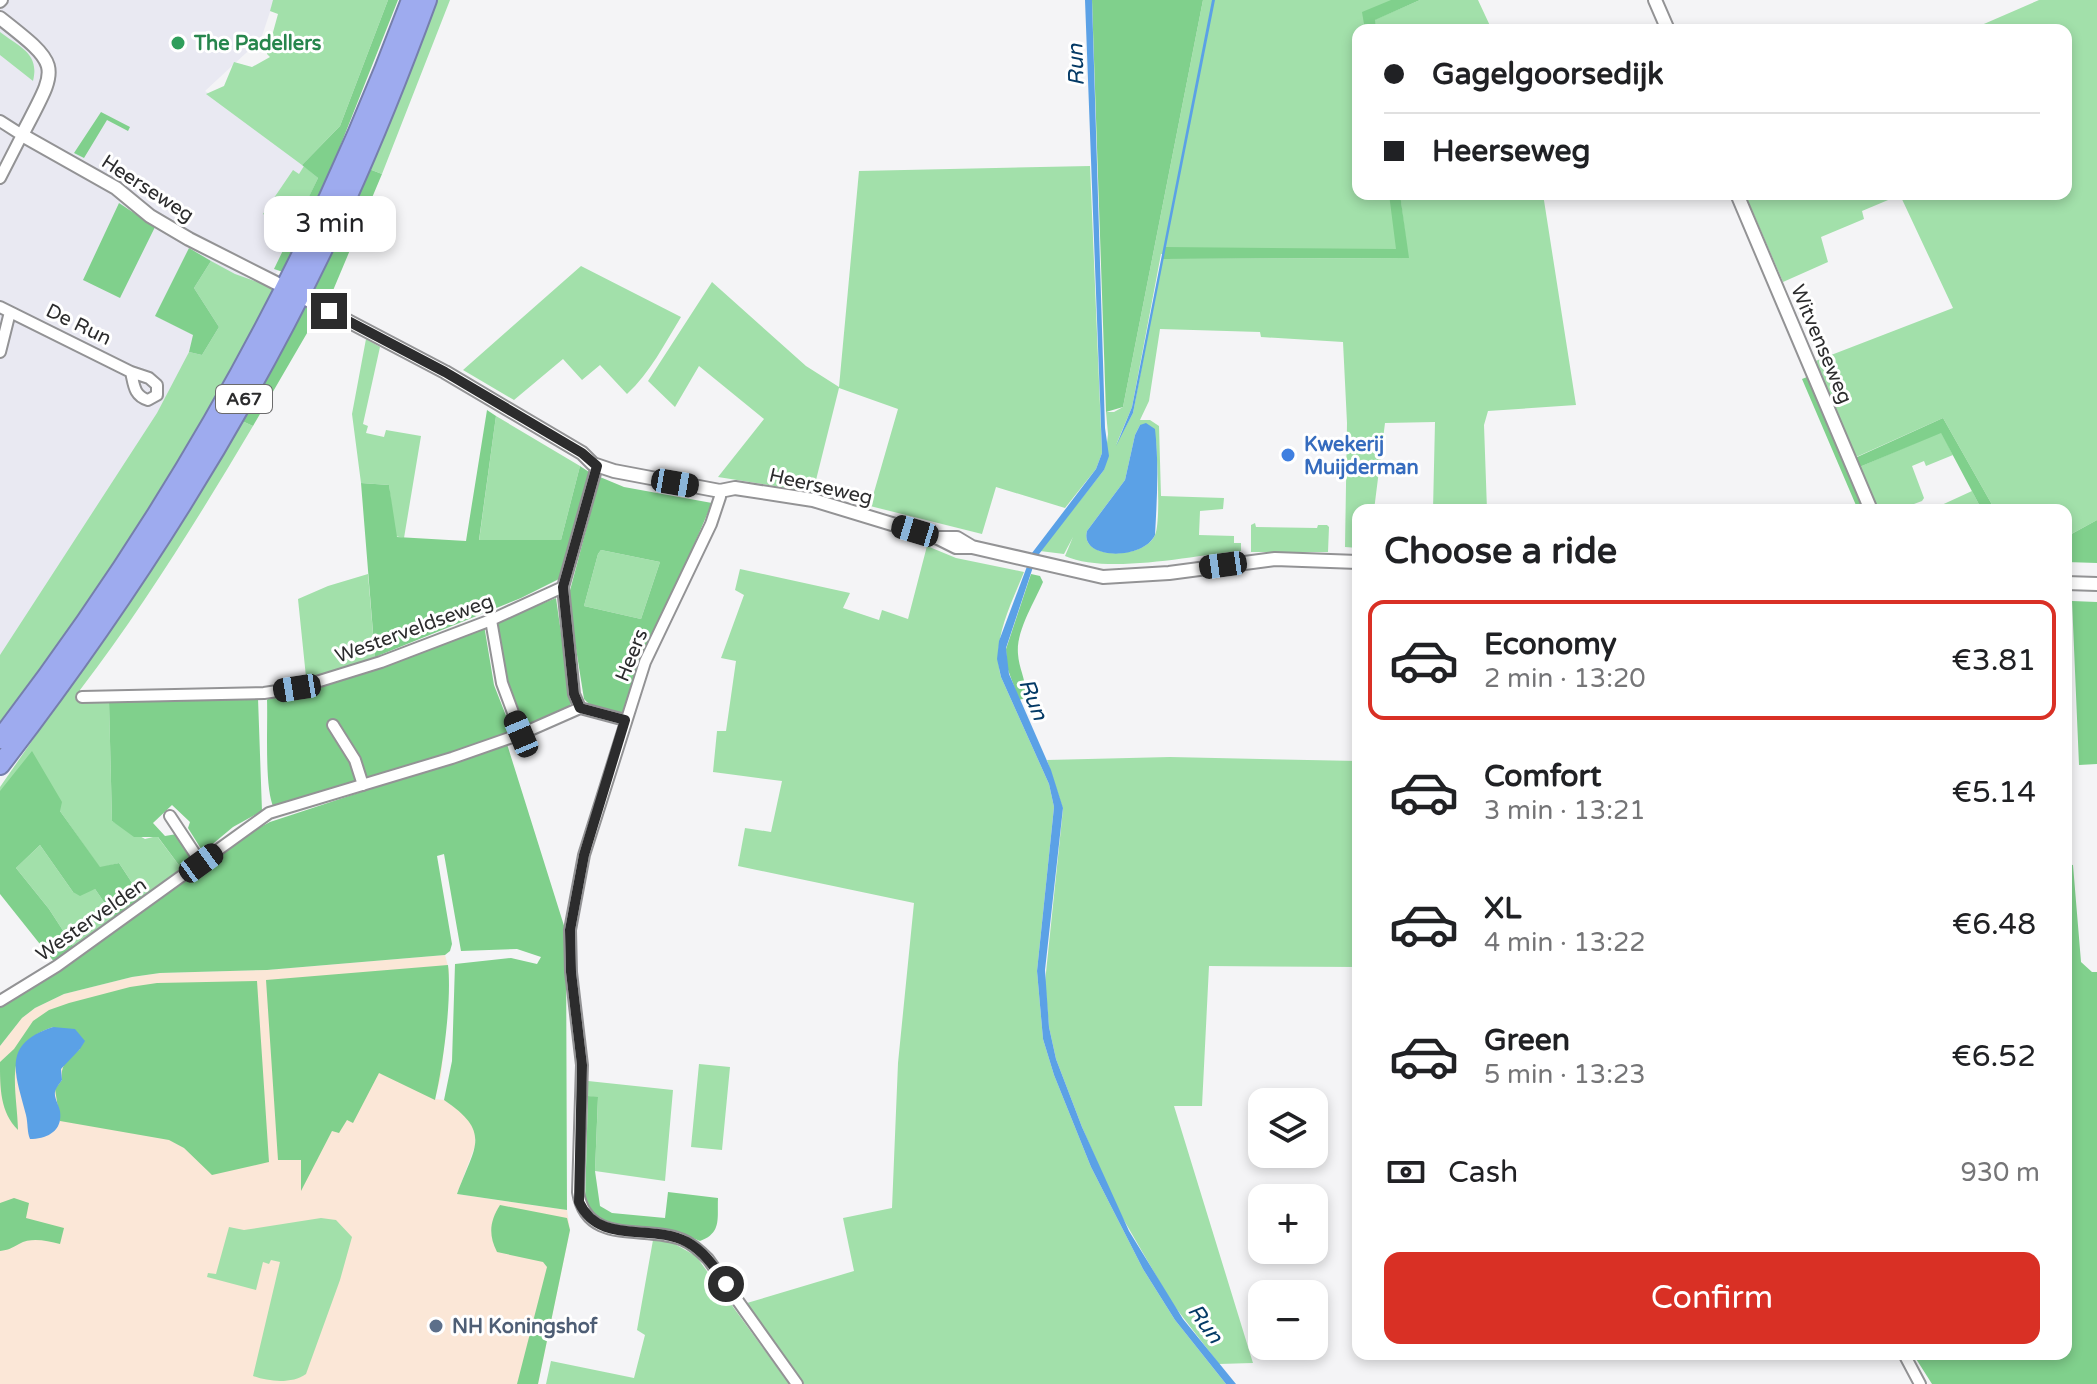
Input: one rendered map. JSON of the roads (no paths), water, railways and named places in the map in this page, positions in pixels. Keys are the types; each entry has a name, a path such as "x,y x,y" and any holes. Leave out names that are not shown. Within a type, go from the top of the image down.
{"highway":[{"name":"A67","path":"0,739 82,630 124,567 238,378 332,193 411,0"},
{"name":"A67","path":"0,765 122,597 183,504 244,399 345,201 427,0"}],"street":[{"path":"1655,0 1665,24"},
{"path":"0,18 44,54 50,69 49,84 0,178"},
{"name":"Heerseweg","path":"0,121 116,188 150,216 189,239 276,283"},
{"name":"Witvenseweg","path":"1740,200 1868,504"},
{"name":"Heerseweg","path":"308,300 445,372 582,453 597,466 720,491 735,488 813,500 938,538 957,538 972,547 1103,577 1275,559 1352,562"},
{"name":"De Run","path":"0,352 5,309 131,372"},
{"path":"597,466 563,587 574,694 580,708 625,720"},
{"name":"Heers","path":"720,491 711,524 645,662 584,855 570,930 571,972 582,1065 578,1192 580,1213 603,1227 671,1237 697,1248 797,1384"},
{"path":"2072,583 2097,584"},
{"name":"Westerveldseweg","path":"82,697 264,693 297,688 381,662 491,620 563,587"},
{"path":"491,620 502,683 521,734"},
{"name":"Westervelden","path":"0,1001 57,966 269,813 521,734 580,708"},
{"path":"333,725 355,760 363,785"},
{"path":"170,816 201,863"},
{"path":"1907,1360 1920,1384"}],"water":[{"path":"1085,0 1092,0 1105,428 1109,456 1104,470 1036,558 1006,648 1009,674 1051,770 1063,808 1045,970 1049,1027 1056,1059 1082,1127 1129,1231 1183,1319 1236,1384 1226,1384 1175,1320 1143,1269 1091,1167 1054,1075 1043,1039 1037,971 1054,807 1049,784 1001,677 997,659 999,641 1032,553 1096,469 1102,453"},
{"path":"1212,0 1215,0 1133,413 1116,446 1132,407"},
{"path":"1146,423 1155,429 1155,535 1148,543 1126,553 1102,552 1087,541 1087,531 1125,480 1135,435 1140,425"},
{"path":"53,1027 75,1029 85,1041 61,1069 62,1080 55,1092 60,1111 59,1124 48,1135 30,1139 16,1062 25,1042"}],"place":[{"name":"The Padellers","path":"178,43"},
{"name":"Kwekerij Muijderman","path":"1288,455"},
{"name":"NH Koningshof","path":"436,1326"}],"water label":[{"name":"Run","path":"1075,65"},
{"name":"Run","path":"1034,699"},
{"name":"Run","path":"1206,1323"}]}
